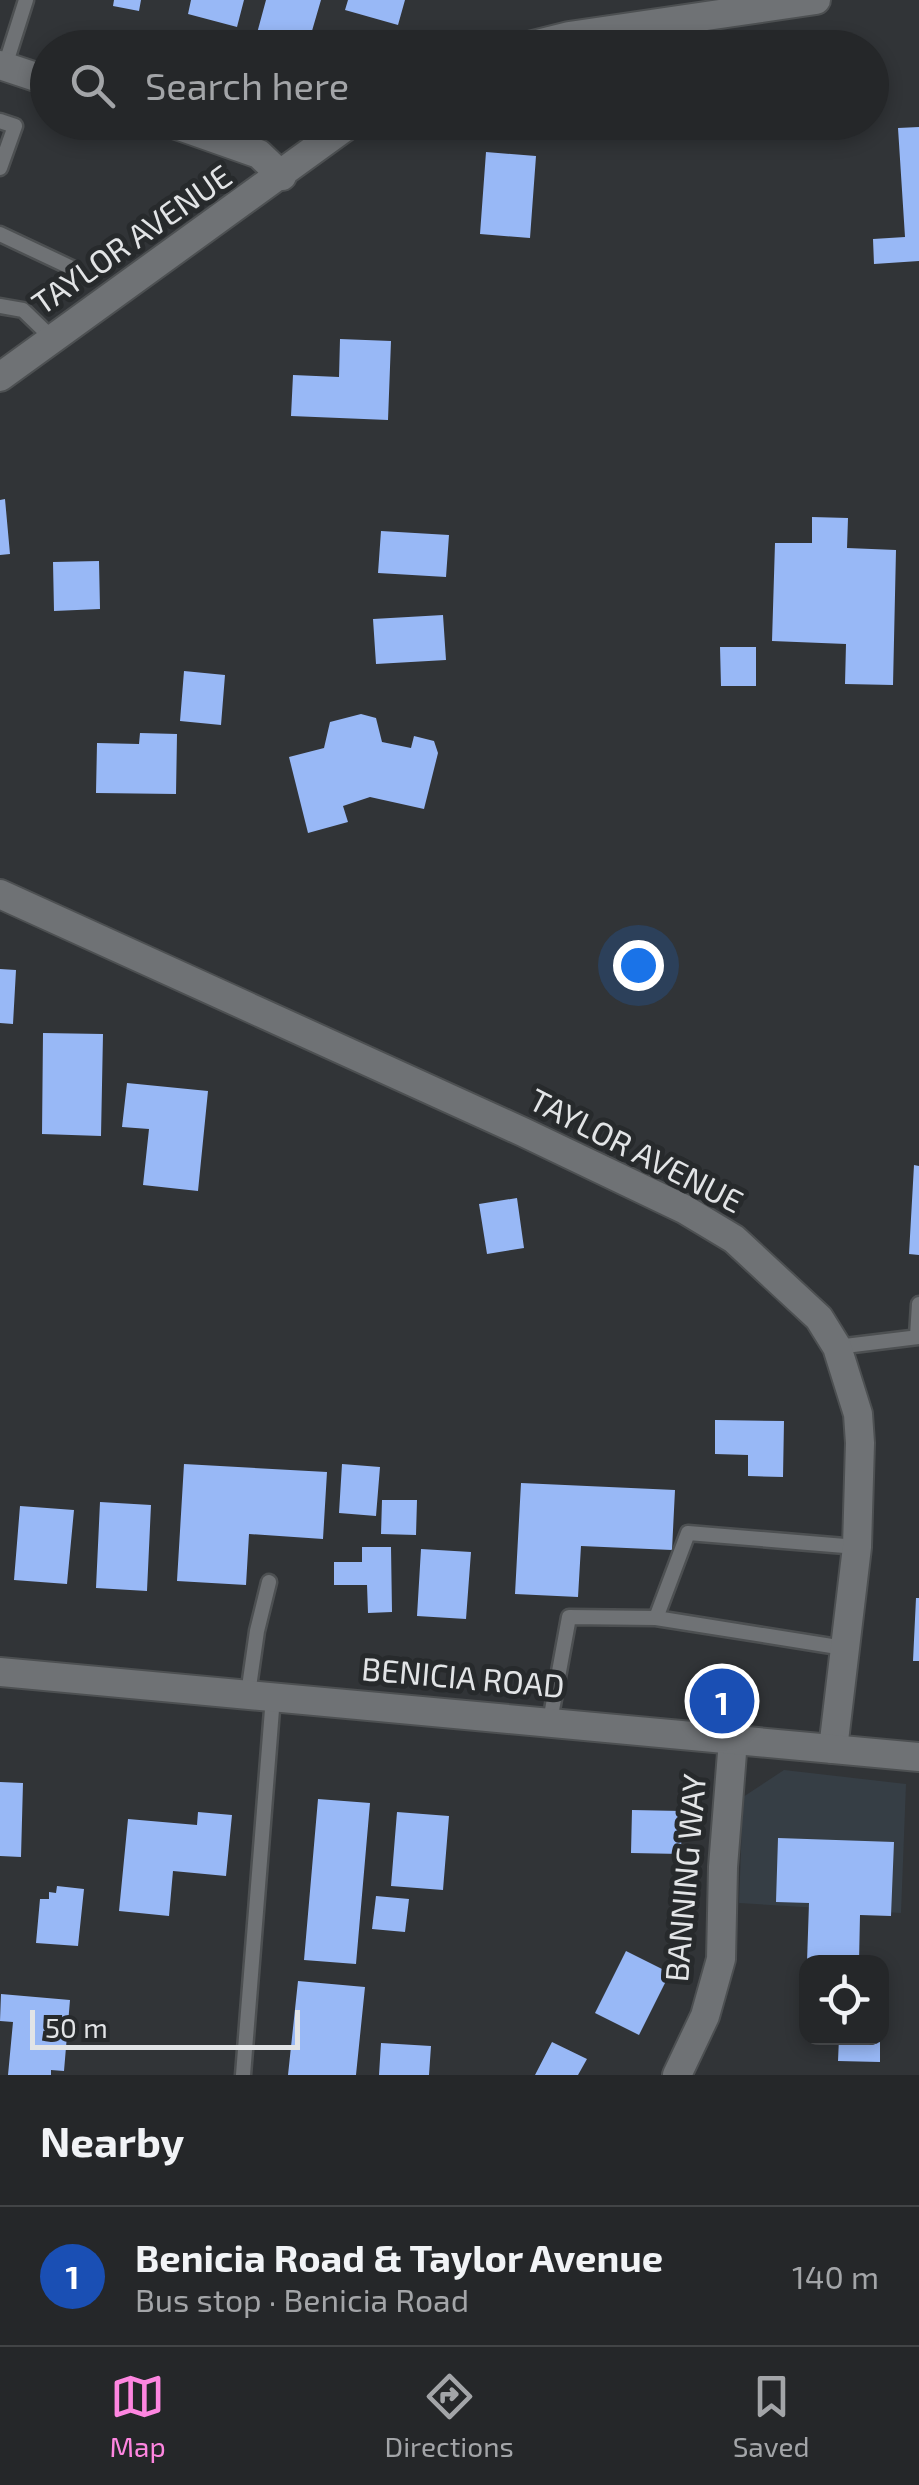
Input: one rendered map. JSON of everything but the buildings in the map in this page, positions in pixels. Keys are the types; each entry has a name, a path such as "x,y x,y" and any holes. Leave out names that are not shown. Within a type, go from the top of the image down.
{"street":[{"path":"610,30 816,0"},
{"path":"3,66 30,75"},
{"path":"219,140 259,154 282,176"},
{"name":"TAYLOR AVENUE","path":"0,376 329,140"},
{"name":"TAYLOR AVENUE","path":"0,894 684,1209 734,1239 819,1318 836,1346 858,1414 857,1547 833,1749"},
{"name":"BENICIA ROAD","path":"0,1672 919,1757"},
{"name":"BANNING WAY","path":"677,2075 705,2016 721,1960 723,1867 733,1740"}],"lane":[{"path":"3,66 26,0"},
{"path":"0,120 15,126 0,168"},
{"path":"0,234 74,269"},
{"path":"0,306 23,310 53,339"},
{"path":"836,1346 918,1336 919,1304"},
{"path":"656,1618 688,1533 857,1547"},
{"path":"243,2075 260,1695 256,1631 269,1582"},
{"path":"550,1721 569,1617 656,1618 844,1648"}],"shaded area":[{"path":"784,1770 906,1784 901,1913 739,1903 743,1797"}],"place":[{"name":"Benicia Road & Taylor Avenue","path":"722,1701"}]}
